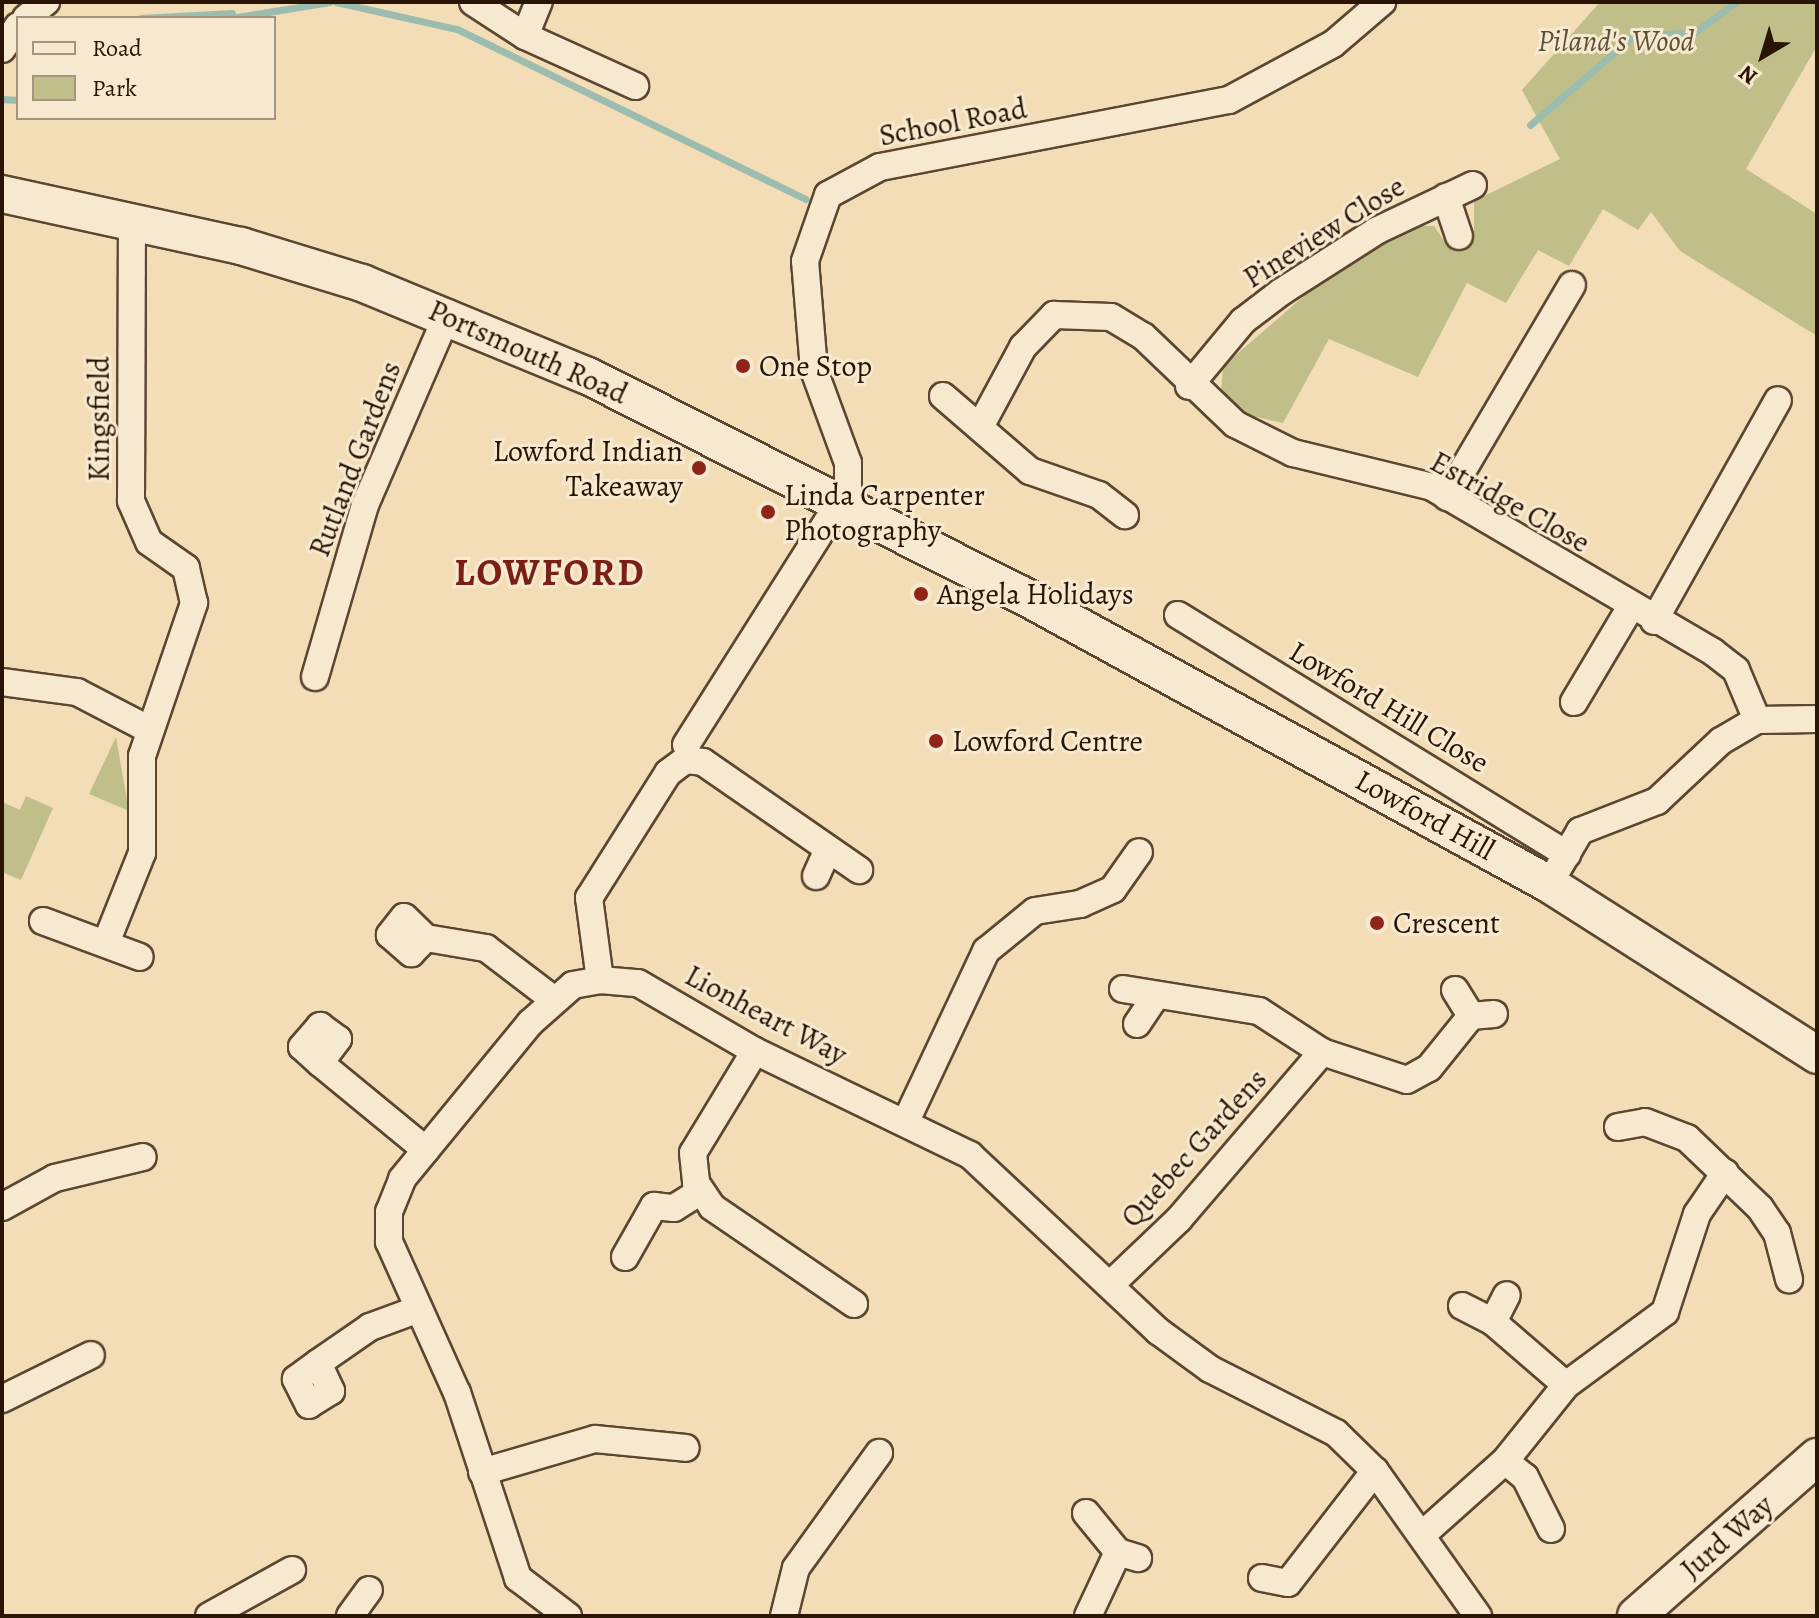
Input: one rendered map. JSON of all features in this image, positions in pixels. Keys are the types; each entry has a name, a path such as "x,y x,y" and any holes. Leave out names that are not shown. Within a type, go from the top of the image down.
{"street":[{"path":"28,16 46,2"},
{"path":"473,2 525,36 635,86"},
{"path":"525,36 539,2"},
{"name":"School Road","path":"841,501 848,463 814,370 805,261 828,195 880,167 1229,100 1333,44 1382,2"},
{"path":"2,49 16,29"},
{"name":"Pineview Close","path":"1189,386 1243,321 1281,292 1378,230 1473,185"},
{"name":"Portsmouth Road","path":"2,194 241,246 448,313 841,501 1022,595"},
{"path":"1446,197 1459,236"},
{"name":"Kingsfield","path":"106,943 142,853 142,756 194,603 186,568 149,542 131,501 132,220"},
{"path":"1447,497 1538,362 1572,285"},
{"name":"Rutland Gardens","path":"315,677 365,505 448,313"},
{"name":"Estridge Close","path":"981,425 1023,347 1054,315 1111,317 1143,336 1189,386 1235,424 1293,453 1447,497 1736,670 1757,720"},
{"path":"943,396 981,425 1030,471 1099,495 1125,515"},
{"path":"1654,621 1778,400"},
{"path":"686,745 841,501"},
{"name":"Lowford Hill","path":"1022,595 1558,869 1817,1055"},
{"path":"1574,702 1630,608"},
{"name":"Lowford Hill Close","path":"1178,615 1558,869"},
{"path":"2,682 77,692 150,730"},
{"path":"1558,869 1580,831 1657,801 1721,741 1757,720 1817,719"},
{"path":"600,980 589,898 668,773 685,760 703,762 827,851 859,870"},
{"path":"816,876 827,851"},
{"path":"907,1119 986,951 1035,911 1080,904 1113,889 1139,852"},
{"path":"43,921 140,957"},
{"path":"426,938 486,948 553,999"},
{"name":"Lionheart Way","path":"568,1616 518,1578 482,1472 419,1309 389,1242 389,1212 402,1179 553,999 600,980 638,983 755,1051 907,1119 970,1155 1111,1284 1210,1369 1336,1433 1375,1471 1423,1534 1478,1616"},
{"path":"1123,989 1155,997 1259,1011 1322,1052 1407,1080 1429,1068 1483,1015 1455,990"},
{"path":"1137,1024 1155,997"},
{"path":"755,1051 693,1153 700,1192 819,1294 854,1304"},
{"name":"Quebec Gardens","path":"1111,1284 1179,1219 1322,1052"},
{"path":"320,1063 426,1150"},
{"path":"1618,1127 1644,1113 1687,1138 1725,1173 1777,1233 1789,1279"},
{"path":"2,1207 55,1178 143,1157"},
{"path":"1423,1534 1505,1461 1566,1385 1665,1312 1697,1214 1725,1173"},
{"path":"627,1208 674,1208 700,1192"},
{"path":"625,1257 654,1206"},
{"path":"1493,1322 1507,1295"},
{"path":"1462,1306 1493,1322 1566,1385"},
{"path":"318,1363 370,1327 419,1309"},
{"path":"2,1399 91,1355"},
{"path":"482,1472 595,1439 686,1448"},
{"path":"784,1616 796,1568 838,1494 879,1453"},
{"name":"Jurd Way","path":"1636,1616 1817,1457"},
{"path":"1505,1461 1551,1510"},
{"path":"1262,1578 1292,1592 1375,1471"},
{"path":"1086,1513 1128,1555 1088,1616"},
{"path":"209,1616 292,1570"},
{"path":"343,1614 369,1590"}],"green space":[{"name":"Piland's Wood","path":"1600,2 1817,2 1817,46 1746,169 1817,214 1817,336 1680,251 1651,212 1638,230 1603,209 1569,266 1538,250 1506,303 1467,283 1418,377 1329,339 1283,423 1243,414 1221,394 1223,366 1326,277 1416,226 1434,226 1449,248 1474,237 1474,201 1560,159 1522,90"},
{"path":"116,737 129,811 89,794"},
{"path":"26,796 53,808 21,880 2,872 2,802 20,810"}],"waterway":[{"path":"243,16 330,2"},
{"path":"336,2 457,29 806,199"},
{"path":"1530,125 1632,37 1695,32 1736,2"},
{"path":"177,16 232,13"},
{"path":"2,99 16,100"}],"place":[{"name":"One Stop","path":"743,366"},
{"name":"Lowford Indian Takeaway","path":"699,468"},
{"name":"Linda Carpenter Photography","path":"768,512"},
{"name":"Angela Holidays","path":"921,594"},
{"name":"Lowford Centre","path":"936,741"},
{"name":"Crescent","path":"1377,923"}],"district":[{"name":"LOWFORD","path":"550,573"}]}
